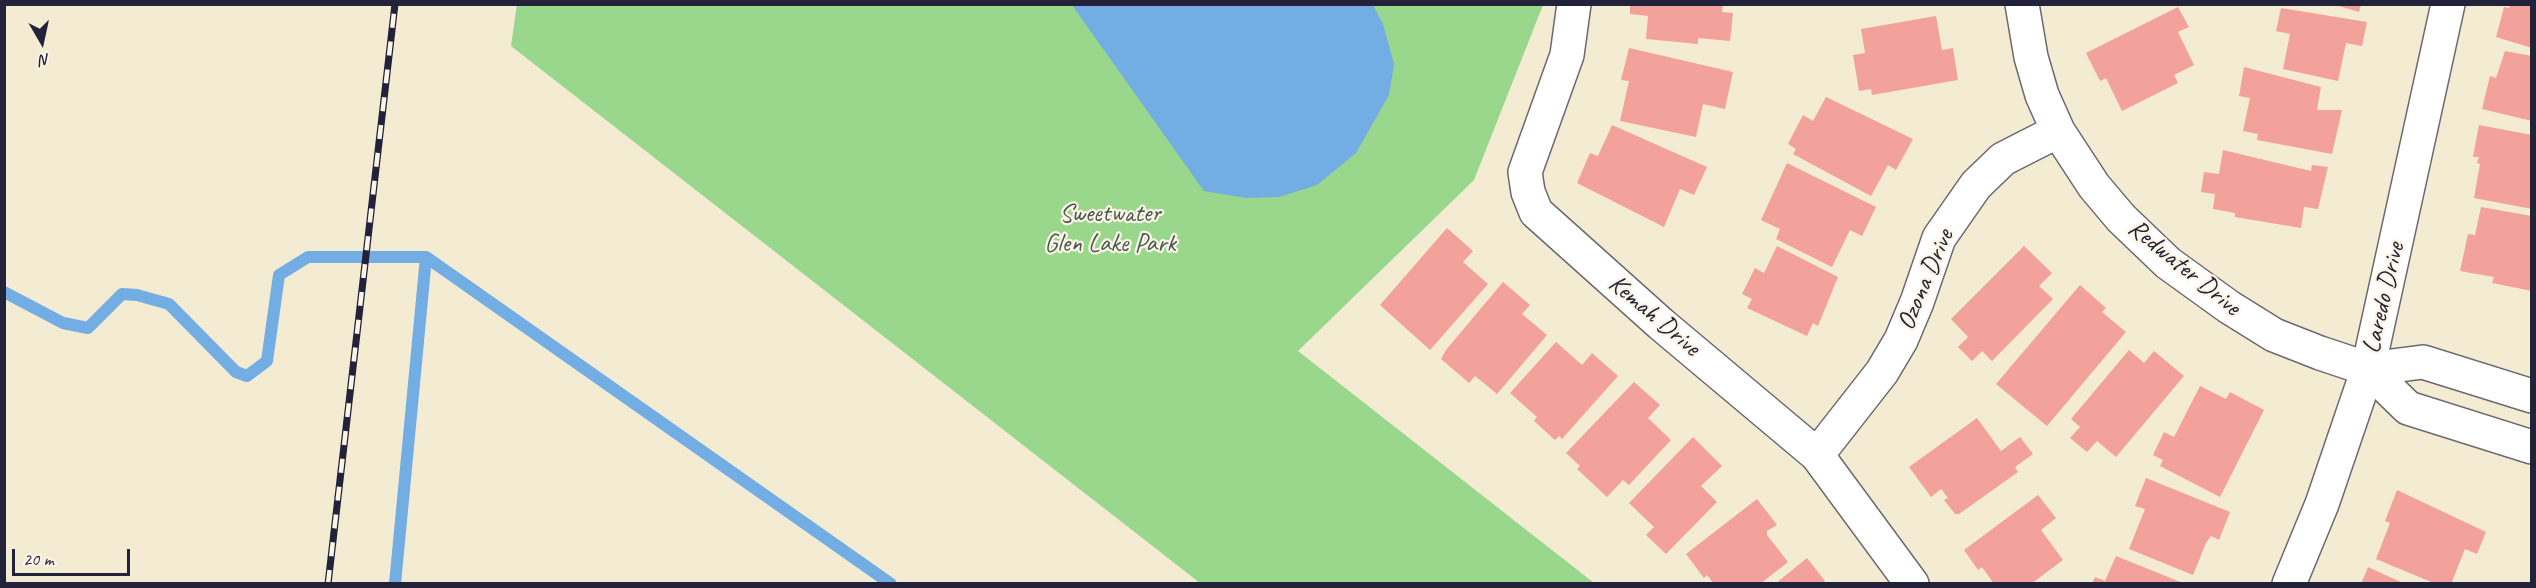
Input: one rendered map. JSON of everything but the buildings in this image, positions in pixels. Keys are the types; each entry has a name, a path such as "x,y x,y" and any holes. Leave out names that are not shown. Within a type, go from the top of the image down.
{"street":[{"name":"Kemah Drive","path":"1574,4 1567,55 1525,172 1528,192 1536,212 1661,324 1817,455 1912,584"},
{"name":"Redwater Drive","path":"2022,4 2031,57 2042,95 2058,131 2094,186 2121,218 2168,262 2229,307 2274,335 2368,369 2408,408 2532,447"},
{"name":"Laredo Drive","path":"2289,584 2322,504 2368,369 2448,4"},
{"name":"Ozona Drive","path":"1817,455 1882,372 1917,302 1939,238 1976,185 2003,159 2058,131"},
{"name":"Redwater Drive","path":"2368,369 2423,362 2532,396"}],"green space":[{"name":"Sweetwater Glen Lake Park","path":"517,4 1543,5 1474,180 1298,351 1594,583 1200,583 511,46"}],"water":[{"path":"1072,5 1373,5 1383,24 1394,64 1389,95 1356,153 1317,185 1279,197 1246,198 1204,191"}],"waterway":[{"path":"4,292 63,323 88,328 122,294 137,295 169,304 236,372 247,376 267,361 279,275 308,257 426,257 891,584"},
{"path":"395,584 426,257"}],"railway":[{"path":"328,584 395,4"}]}
